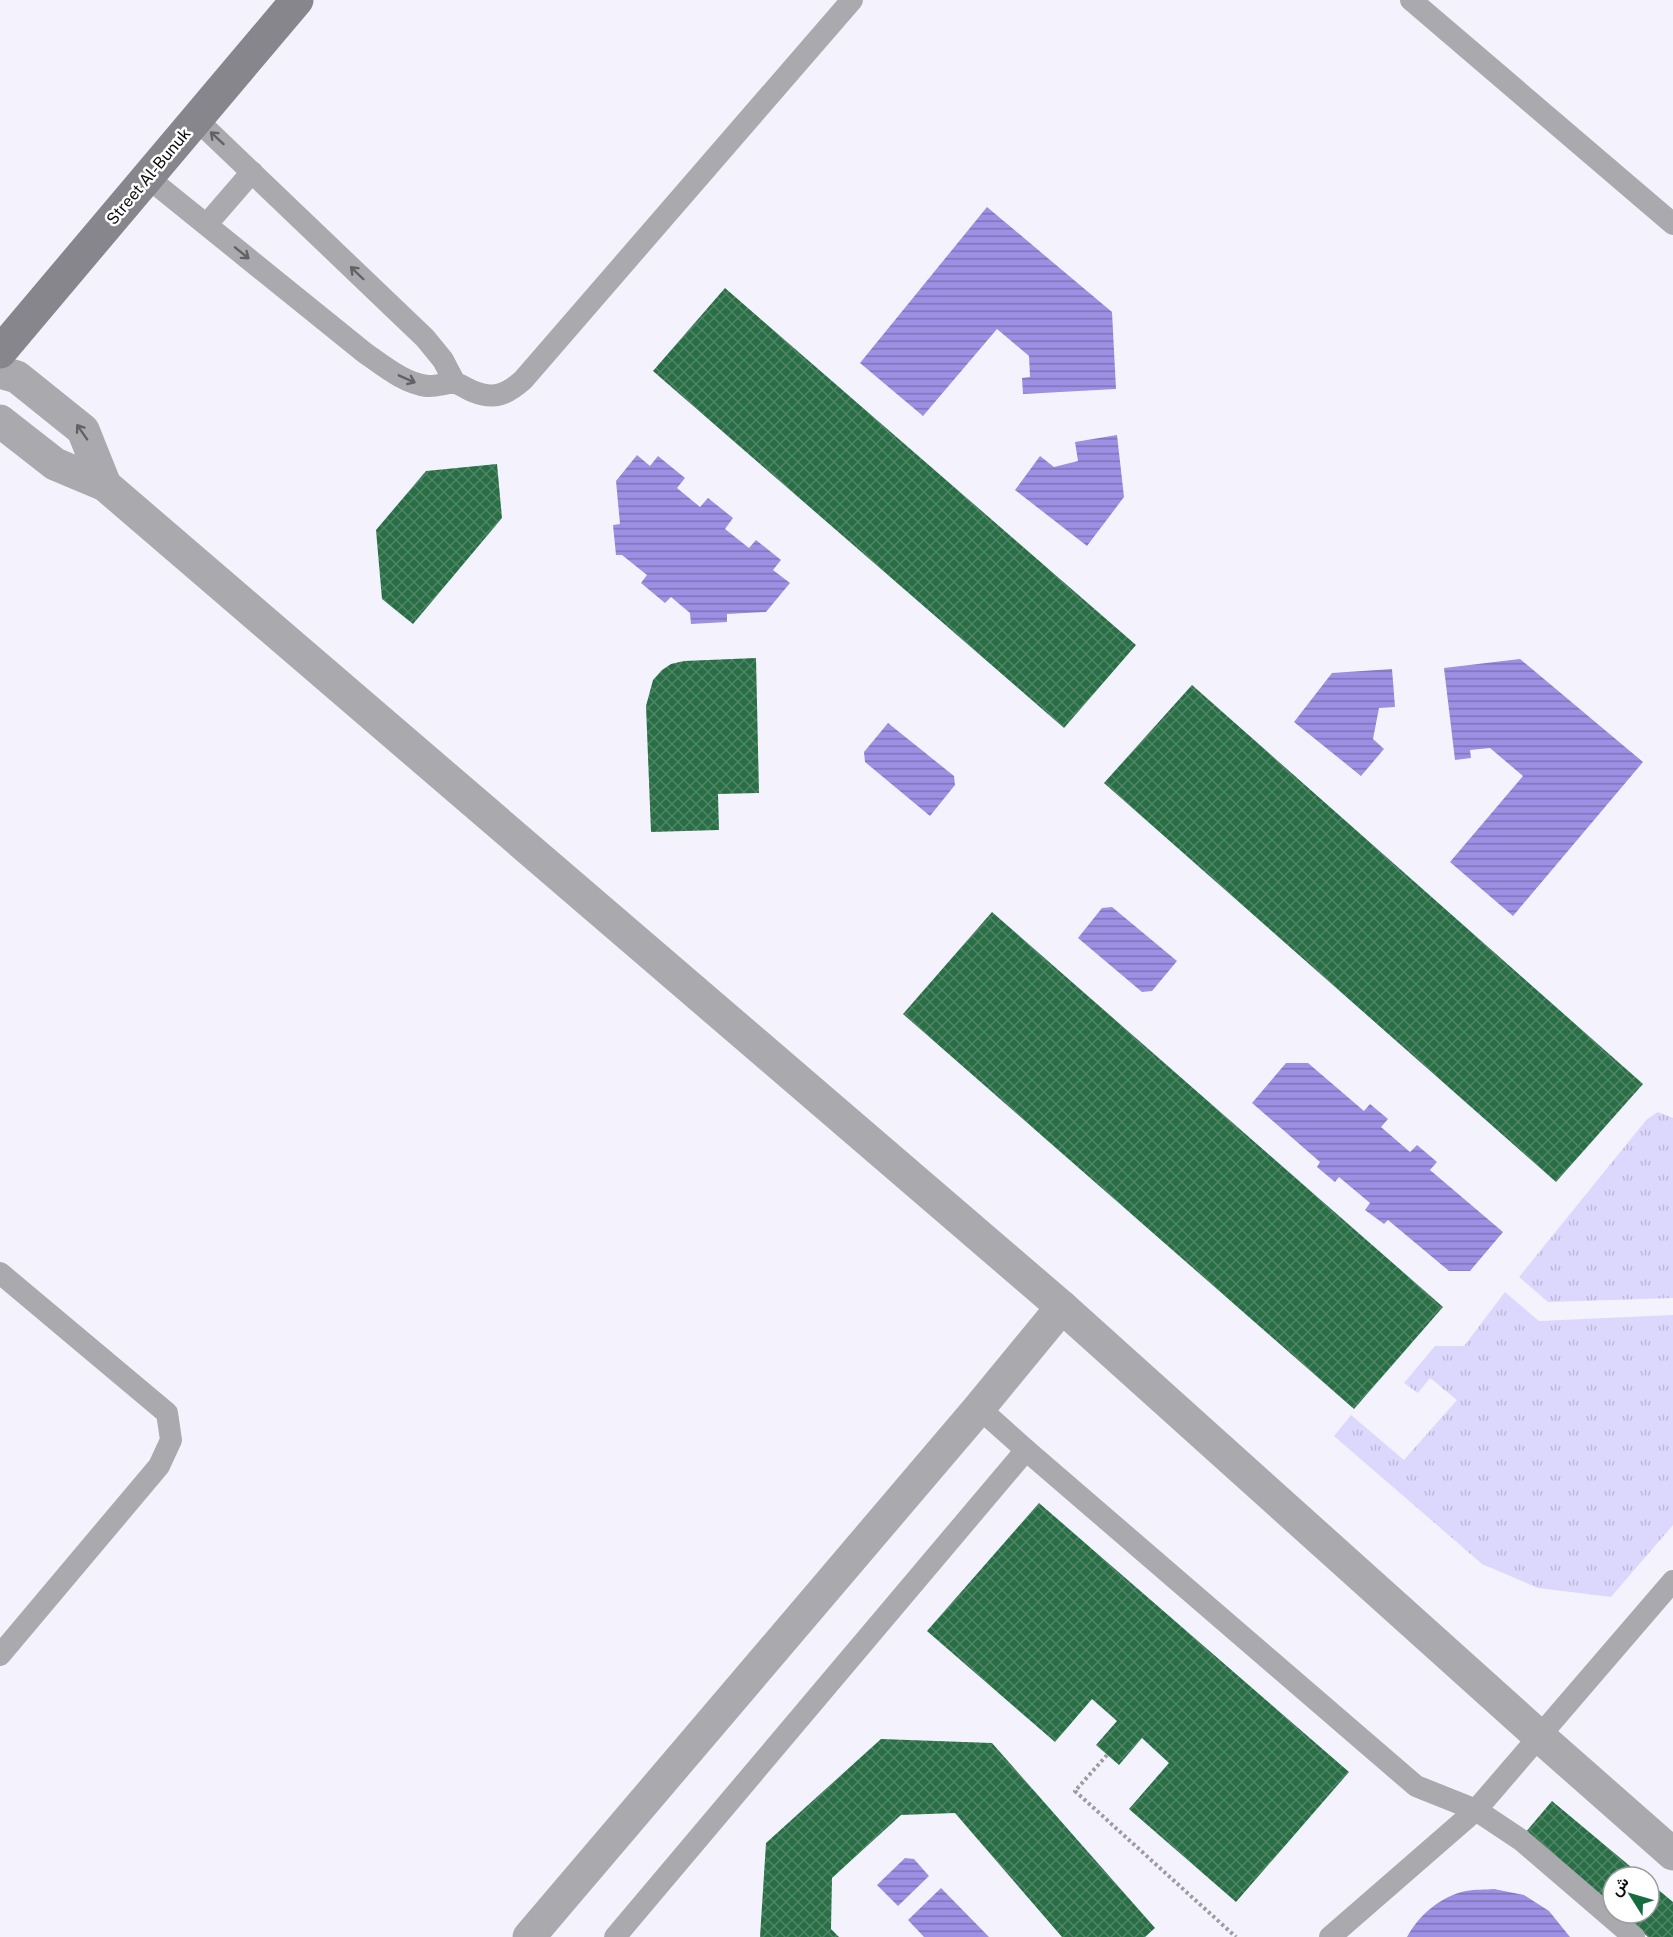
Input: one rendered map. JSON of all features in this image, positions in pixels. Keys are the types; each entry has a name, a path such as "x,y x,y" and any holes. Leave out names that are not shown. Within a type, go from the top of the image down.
{"main road":[{"name":"Street Al-Bunuk","path":"0,352 297,0"}],"street":[{"path":"0,372 17,377 83,430 105,485"},
{"path":"0,421 55,464 105,485 1062,1307 1673,1854"},
{"path":"529,1937 979,1408 1062,1307"}],"lane":[{"path":"147,177 365,353 397,374 426,386 455,383 484,395 498,395 512,390 523,380 852,0"},
{"path":"1411,0 1673,224"},
{"path":"196,119 425,338 443,360 455,383"},
{"path":"207,224 252,172"},
{"path":"0,1273 167,1413 171,1440 159,1466 0,1655"},
{"path":"979,1408 1416,1786 1476,1810 1521,1840 1634,1937"},
{"path":"615,1937 1026,1450"},
{"path":"1330,1937 1476,1810 1673,1581"}],"path":[{"path":"1107,1755 1076,1791 1236,1937"}],"green space":[{"path":"1658,1112 1673,1118 1673,1298 1548,1302 1519,1277 1647,1119"},
{"path":"1505,1292 1539,1321 1673,1315 1673,1525 1611,1597 1538,1588 1482,1564 1334,1436 1351,1415 1404,1460 1457,1400 1430,1378 1418,1393 1404,1383 1435,1346 1464,1346"}],"shaded area":[{"path":"987,207 1112,312 1116,389 1023,394 1022,378 1030,377 1029,356 997,329 923,416 860,363"},
{"path":"1117,435 1124,497 1087,546 1015,490 1040,456 1054,467 1078,461 1075,442"},
{"path":"637,455 650,466 658,456 685,478 677,488 700,507 708,498 733,518 725,529 749,548 756,540 781,560 773,570 790,583 766,612 727,614 727,622 691,624 690,613 671,597 665,603 641,583 647,575 622,555 616,555 613,525 620,524 616,481"},
{"path":"1520,659 1643,762 1513,916 1450,862 1523,776 1490,748 1470,750 1471,758 1455,760 1444,668"},
{"path":"1392,669 1395,707 1379,708 1373,739 1384,749 1361,776 1294,722 1332,673"},
{"path":"888,723 954,776 955,785 930,816 865,762 864,752"},
{"path":"1112,907 1177,961 1152,991 1142,992 1078,938 1102,908"},
{"path":"1286,1063 1308,1063 1364,1111 1370,1104 1388,1119 1381,1127 1410,1152 1417,1145 1437,1162 1430,1170 1503,1232 1470,1271 1449,1271 1388,1220 1384,1224 1365,1210 1370,1203 1339,1177 1335,1182 1317,1167 1320,1162 1252,1103"},
{"path":"905,1858 914,1859 929,1876 898,1906 877,1885"},
{"path":"941,1888 989,1937 924,1937 908,1920"},
{"path":"1494,1889 1524,1895 1549,1911 1570,1937 1407,1937 1424,1914 1448,1897 1469,1890"}],"building":[{"path":"725,288 1136,645 1064,728 653,371"},
{"path":"497,464 502,518 413,624 382,599 376,530 426,471"},
{"path":"756,658 759,793 718,794 719,830 651,832 646,706 653,680 671,664 684,661"},
{"path":"1192,685 1643,1084 1556,1182 1104,783"},
{"path":"992,912 1443,1307 1354,1409 903,1014"},
{"path":"1039,1503 1349,1772 1236,1902 1129,1809 1169,1763 1142,1738 1119,1765 1096,1745 1117,1721 1092,1699 1055,1742 927,1631"},
{"path":"881,1739 992,1743 1155,1928 1145,1937 1062,1937 955,1813 901,1815 832,1878 831,1929 839,1937 760,1937 766,1843"},
{"path":"1552,1801 1629,1865 1601,1865 1601,1897 1525,1833"},
{"path":"1661,1892 1673,1902 1673,1937 1648,1937 1634,1925 1661,1925"}]}
